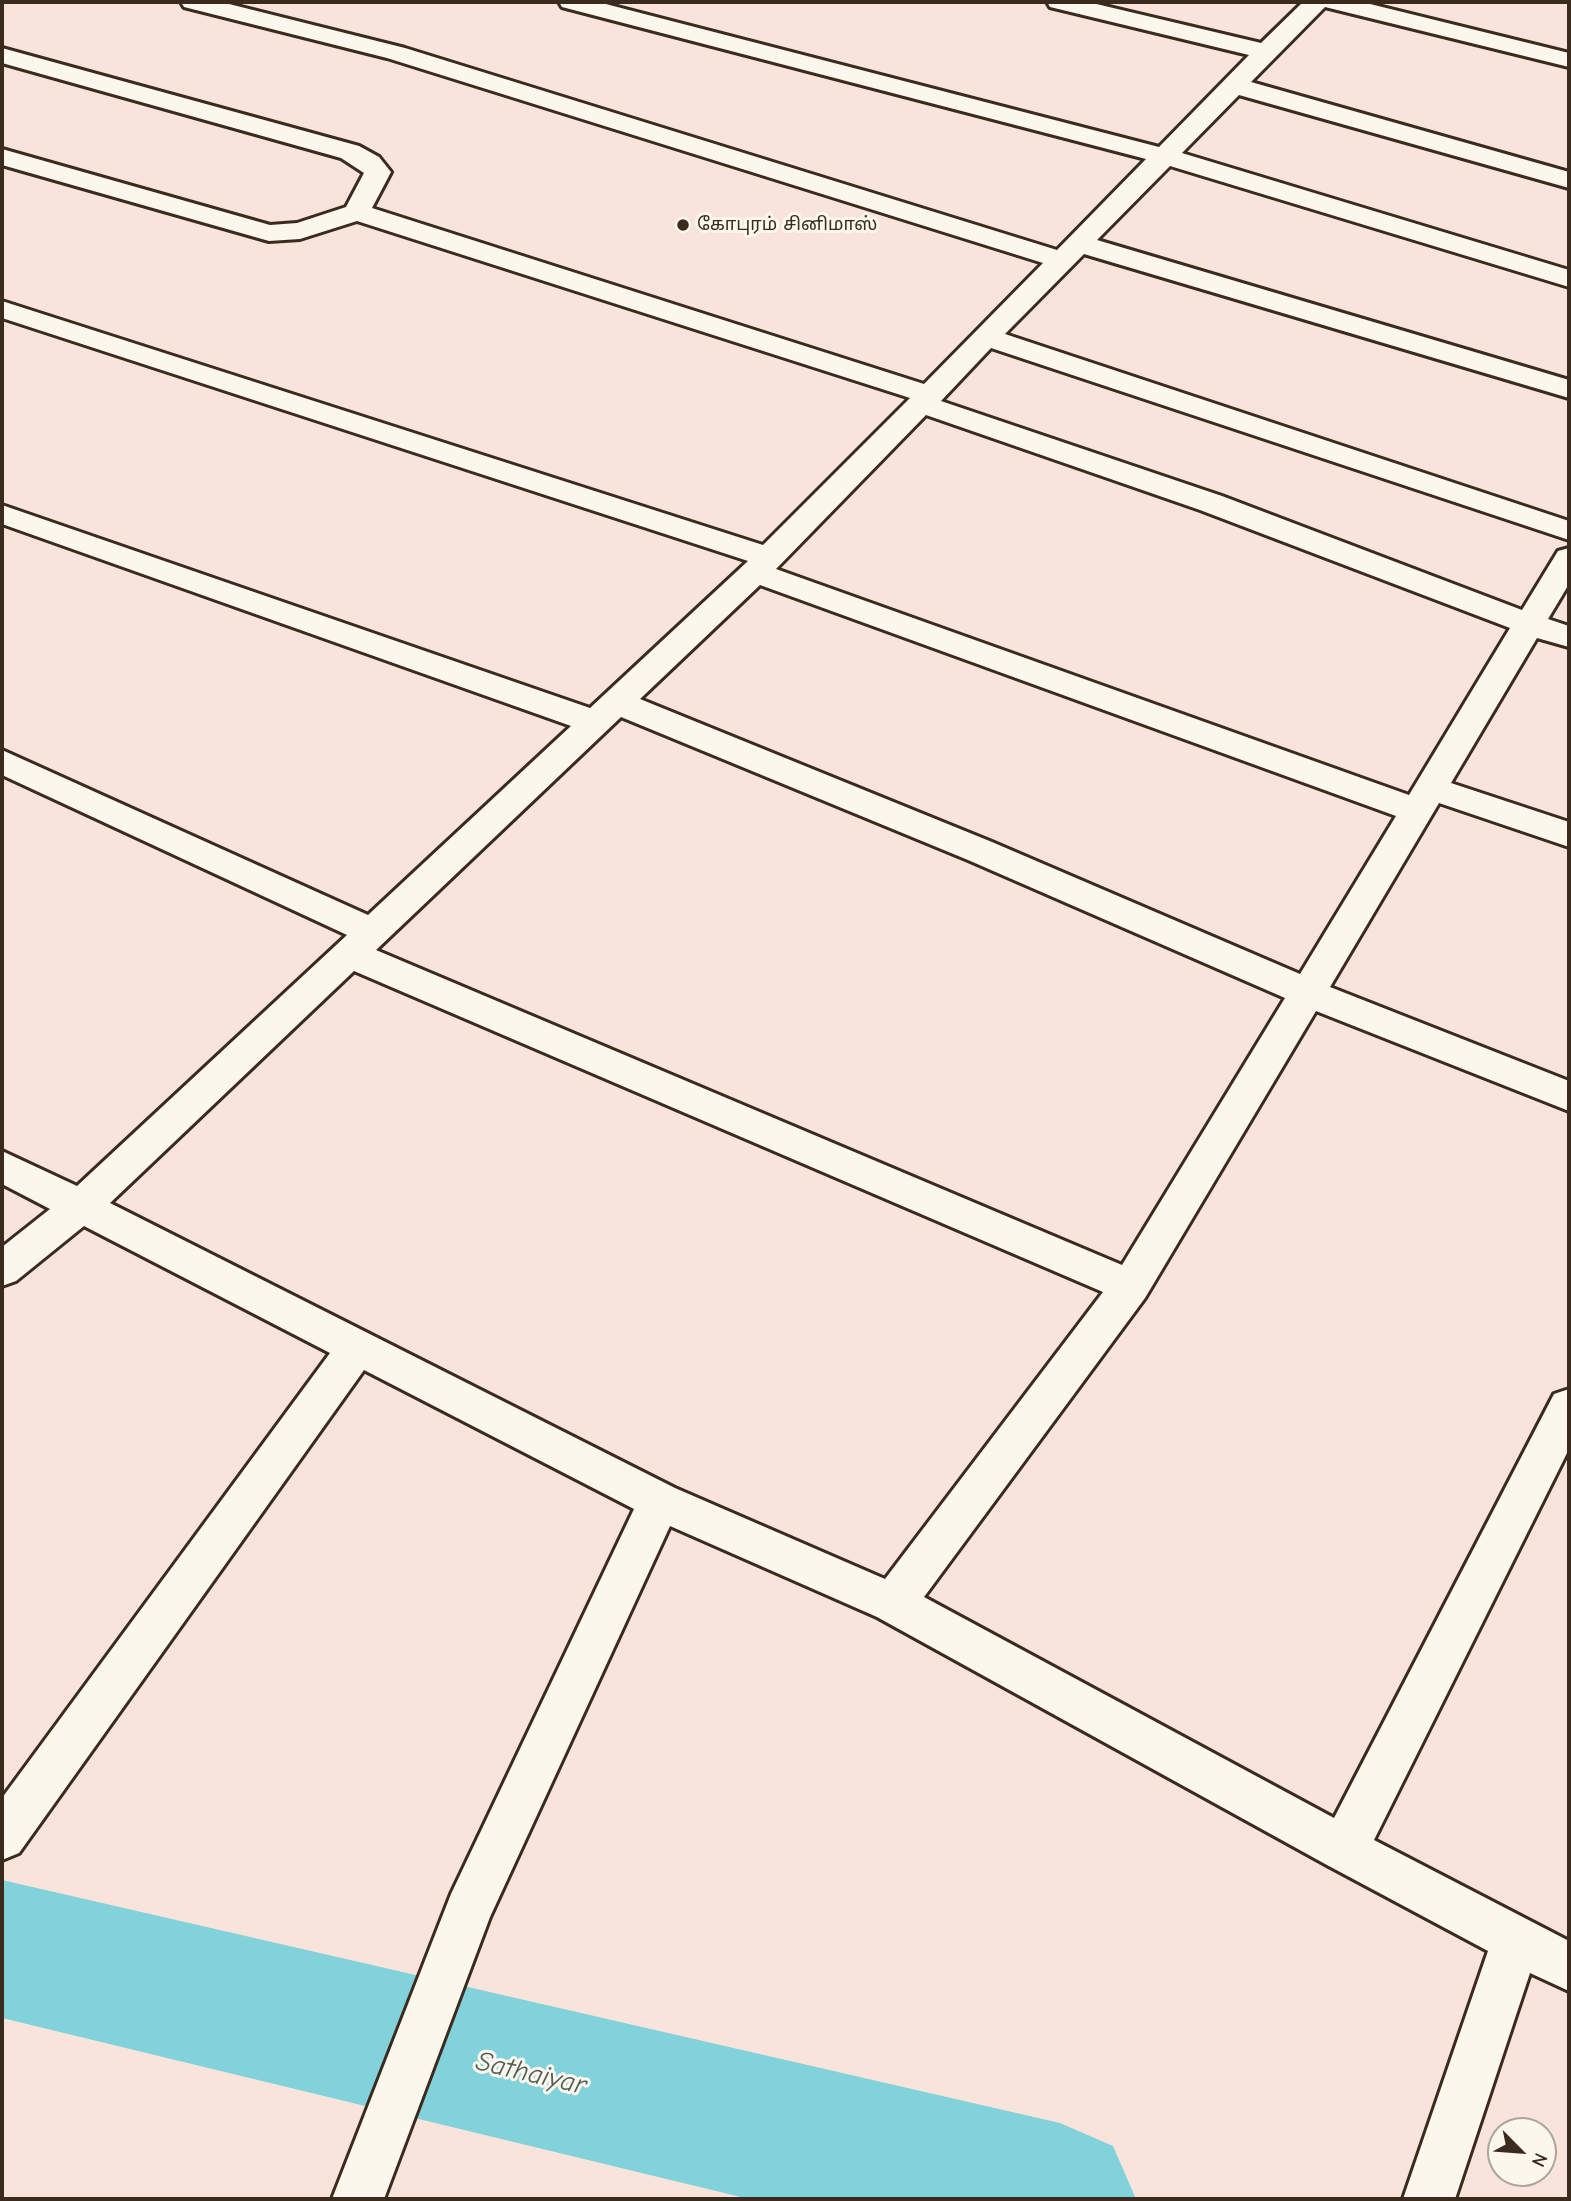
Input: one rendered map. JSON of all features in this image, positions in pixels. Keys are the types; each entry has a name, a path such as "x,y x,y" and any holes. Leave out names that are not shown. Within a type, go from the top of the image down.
{"street":[{"path":"193,2 396,53 1069,251 1569,389"},
{"path":"571,2 1165,156 1569,279"},
{"path":"1059,2 1266,52"},
{"path":"2,1270 80,1207 763,565 1316,2"},
{"path":"1332,2 1569,60"},
{"path":"2,55 350,152 370,163 378,173 358,212"},
{"path":"1233,85 1569,180"},
{"path":"2,157 270,233 300,231 358,212 925,400 1211,503 1569,637"},
{"path":"2,309 763,565 1424,800 1569,835"},
{"path":"986,337 1569,531"},
{"path":"2,514 605,712 981,851 1308,993 1569,1097"},
{"path":"893,1603 1131,1286 1569,558"},
{"path":"2,761 361,943 1131,1286"},
{"path":"2,1166 660,1501 893,1603 1343,1849 1569,1967"},
{"path":"2,1837 357,1348"},
{"path":"1343,1849 1569,1407"},
{"path":"360,2194 468,1911 660,1501"},
{"path":"1429,2199 1516,1941"}],"waterway":[{"name":"Sathaiyar","path":"2,1949 1060,2199"}],"place":[{"name":"கோபுரம் சினிமாஸ்","path":"683,225"}]}
